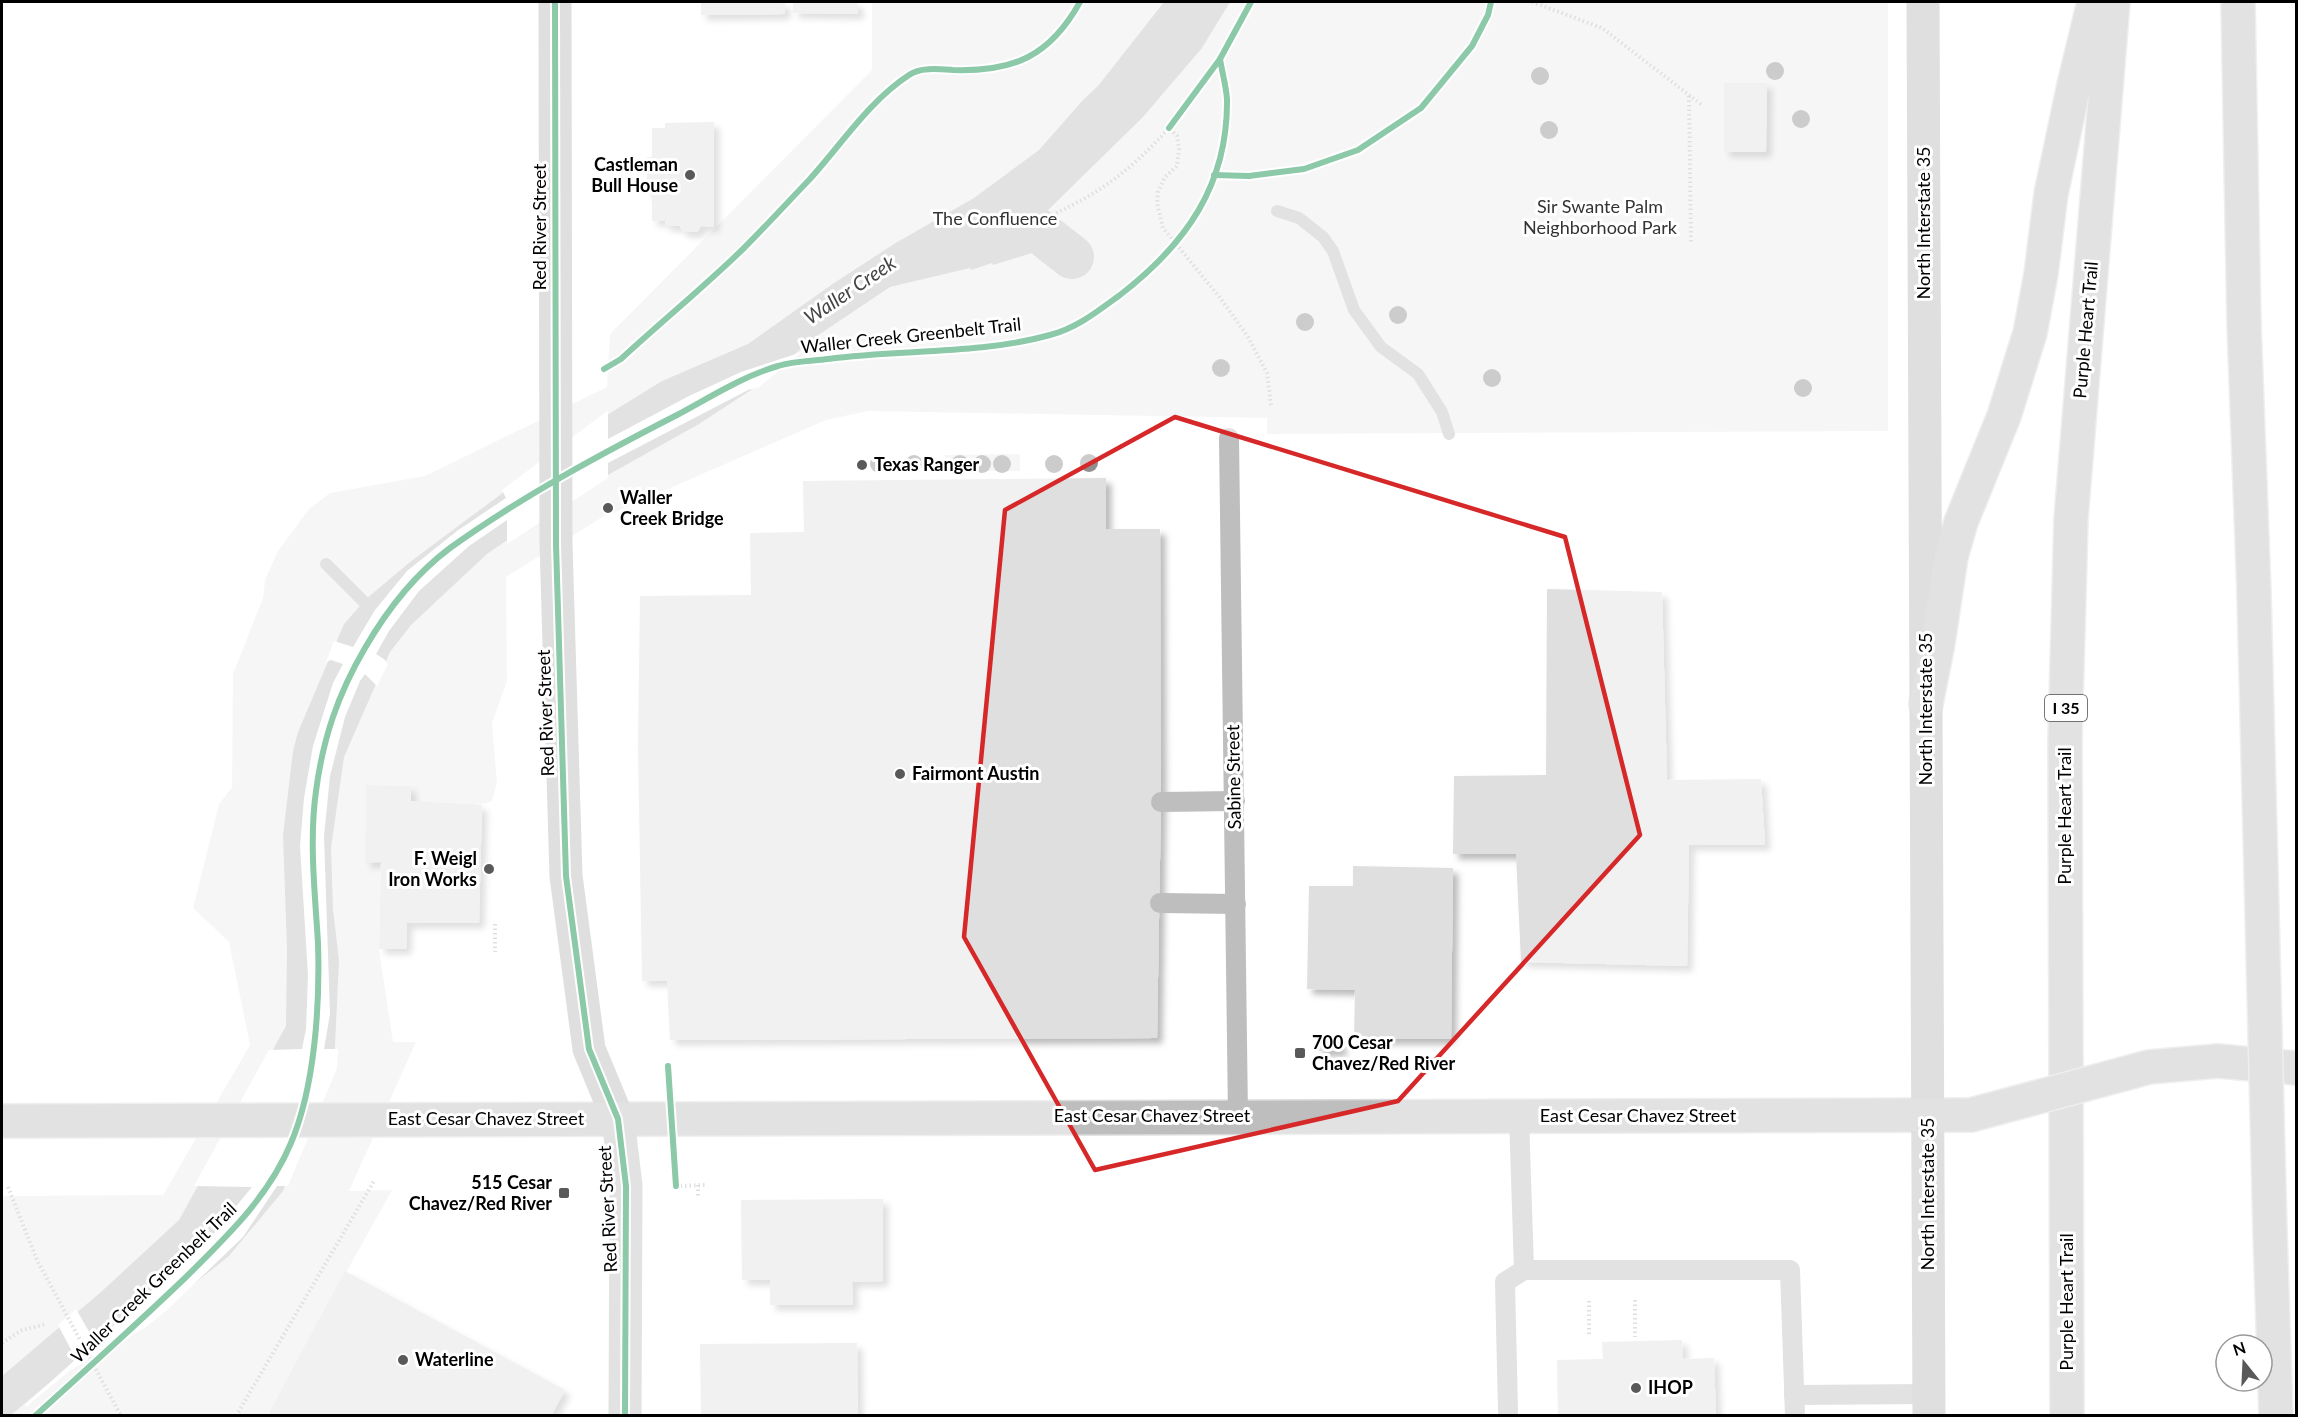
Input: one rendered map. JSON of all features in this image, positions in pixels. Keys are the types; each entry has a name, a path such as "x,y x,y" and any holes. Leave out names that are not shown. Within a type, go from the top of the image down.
{"main road":[{"name":"Red River Street","path":"555,2 556,544 566,876 589,1049 618,1119 626,1196 625,1416"},
{"name":"North Interstate 35","path":"1923,2 1929,1405"},
{"path":"1926,704 1951,557 1961,522 2004,416 2030,333 2041,274 2051,194 2094,2"},
{"name":"Purple Heart Trail","path":"2067,1416 2065,738 2071,519 2113,2"},
{"path":"2238,2 2244,324 2254,593 2276,1416"},
{"name":"East Cesar Chavez Street","path":"2,1121 1971,1115 2149,1067 2218,1061 2296,1068"}],"lane":[{"name":"Sabine Street","path":"1229,438 1239,1116"},
{"path":"1161,802 1235,801"},
{"path":"1160,903 1236,904"},
{"path":"1519,1116 1524,1270"},
{"path":"1508,1411 1505,1282 1524,1270 1790,1270 1795,1416"},
{"path":"1794,1395 1929,1405"}],"path":[{"path":"1532,2 1602,28 1702,105"},
{"path":"1689,96 1691,242"},
{"path":"1052,215 1097,193 1136,162 1174,121"},
{"path":"1169,128 1178,136 1179,149 1177,166 1165,177 1158,192 1157,203 1163,228 1221,299 1248,337 1267,374 1271,405"},
{"path":"1169,251 1183,234"},
{"path":"495,924 495,952"},
{"path":"236,1416 374,1181"},
{"path":"676,1182 705,1185"},
{"path":"698,1185 698,1198"},
{"path":"1589,1297 1589,1337"},
{"path":"1635,1297 1635,1337"},
{"path":"2,1343 22,1330 46,1324"}],"highlighted area":[{"path":"1175,417 1565,537 1640,835 1398,1101 1095,1170 964,937 1005,510"}],"green space":[{"name":"The Confluence","path":"872,2 1888,2 1888,431 1267,434 1267,418 868,411 826,420 609,513 506,577 507,681 492,723 497,782 492,801 462,806 411,801 411,786 366,785 365,862 381,862 379,949 393,1042 416,1042 349,1191 392,1190 267,1415 2,1415 2,1196 163,1195 250,1045 229,942 193,908 219,804 232,787 233,674 263,598 265,580 278,551 309,509 330,493 425,476 607,387 610,334 872,70"},
{"path":"1020,454 1020,471 945,471 945,455"}],"water":[{"name":"Waller Creek","path":"1164,2 1230,2 1202,48 1143,117 1045,213 1054,232 1045,249 993,265 992,263 971,270 970,268 890,287 817,336 751,390 699,424 608,475 487,554 411,625 390,652 344,757 331,848 333,909 339,961 334,1067 283,1191 229,1256 144,1324 67,1368 11,1415 2,1416 2,1376 101,1292 179,1220 286,1026 287,949 283,835 293,751 298,732 344,624 366,599 410,562 607,415 662,381 748,344 894,244 974,198 1039,150 1098,86"}],"pier":[{"path":"802,352 759,387 748,390 608,463 608,478 507,544 507,520 469,546 419,591 389,631 376,654 388,664 377,686 365,674 360,681 345,717 330,776 324,836 330,1014 324,1049 338,1049 337,1068 288,1186 277,1186 243,1237 167,1310 146,1327 69,1371 26,1407 25,1405 76,1359 58,1325 76,1309 95,1342 211,1237 252,1187 194,1186 269,1050 302,1049 306,1029 308,975 300,846 304,798 313,746 333,683 343,664 331,660 326,662 334,641 353,647 375,610 407,571 457,531 506,498 502,490 606,412 608,411 608,439 689,396 741,372"}],"building":[{"path":"701,2 785,2 785,14 701,15"},
{"path":"793,2 858,2 858,14 793,13"},
{"path":"1724,83 1767,83 1766,152 1724,152"},
{"name":"Castleman Bull House","path":"714,122 714,227 701,226 697,232 683,232 680,226 665,226 665,221 652,221 652,193 647,193 647,157 652,157 652,128 665,128 665,123"},
{"name":"Fairmont Austin","path":"1106,478 1106,529 1160,529 1161,802 1157,1038 670,1040 667,981 642,981 638,745 640,596 751,595 750,533 804,532 803,481"},
{"path":"1547,589 1662,592 1667,780 1761,779 1765,845 1689,845 1687,966 1521,962 1516,854 1453,854 1454,776 1546,775"},
{"path":"366,785 411,786 411,801 482,805 479,923 407,923 406,949 379,949 381,862 365,863"},
{"path":"1353,866 1453,868 1451,1039 1354,1039 1355,990 1307,989 1309,886 1353,886"},
{"path":"1318,1041 1341,1041 1341,1051 1318,1051"},
{"path":"883,1199 883,1281 852,1282 853,1305 770,1305 770,1280 742,1280 741,1200"},
{"name":"Waterline","path":"345,1271 565,1390 551,1416 267,1416"},
{"name":"IHOP","path":"1682,1340 1683,1359 1714,1358 1716,1416 1558,1416 1557,1360 1603,1359 1602,1342"},
{"path":"857,1343 858,1416 701,1416 700,1344"}],"waterway":[{"path":"1005,205 1072,257"},
{"path":"1277,211 1299,218 1323,237 1333,251 1354,310 1381,347 1418,374 1442,412 1449,434"},
{"path":"326,564 364,602"}],"cycle path":[{"path":"555,2 556,544 566,876 589,1049 618,1119 626,1186 625,1416"},
{"path":"604,369 621,359 743,249 809,180 868,110 909,75 924,70 975,70 1012,64 1043,48 1056,36 1080,2"},
{"path":"1169,128 1220,59 1251,2"},
{"path":"1214,175 1249,176 1304,169 1358,150 1421,108 1472,46 1488,15 1491,2"},
{"name":"Waller Creek Greenbelt Trail","path":"35,1416 200,1263 245,1216 282,1163 299,1121 306,1096 317,1018 318,943 313,829 319,772 327,735 339,699 355,665 373,634 413,581 437,558 504,511 590,461 752,375 796,362 995,346 1060,332 1087,318 1120,295 1165,255 1199,210 1220,159 1225,130 1227,99 1220,59"},
{"path":"668,1066 676,1186"}],"place":[{"name":"Castleman Bull House","path":"690,175"},
{"name":"Texas Ranger","path":"862,465"},
{"name":"Waller Creek Bridge","path":"608,508"},
{"name":"Fairmont Austin","path":"900,774"},
{"name":"F. Weigl Iron Works","path":"489,869"},
{"name":"700 Cesar Chavez/Red River","path":"1300,1053"},
{"name":"515 Cesar Chavez/Red River","path":"564,1193"},
{"name":"Waterline","path":"403,1360"},
{"name":"IHOP","path":"1636,1388"}],"park label":[{"name":"Sir Swante Palm Neighborhood Park","path":"1600,217"}]}
